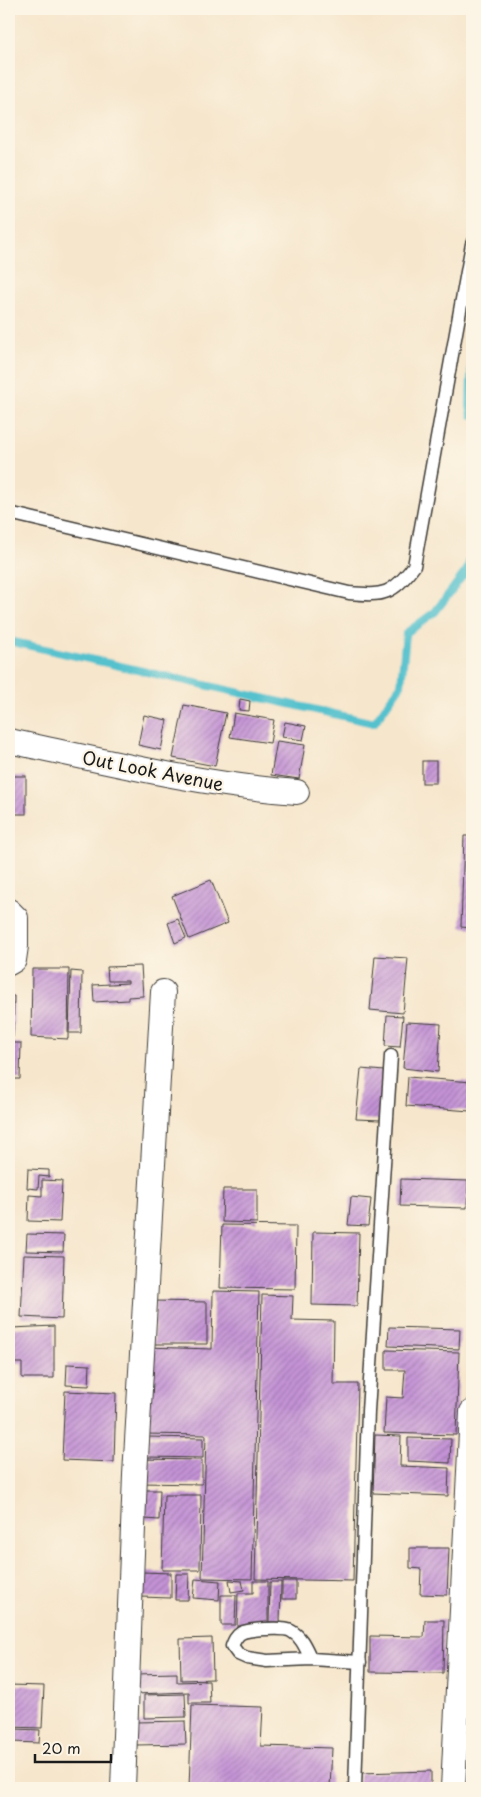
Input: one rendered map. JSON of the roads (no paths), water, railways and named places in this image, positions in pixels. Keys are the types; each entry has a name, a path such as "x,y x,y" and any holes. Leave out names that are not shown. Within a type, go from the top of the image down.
{"street":[{"name":"Out Look Avenue","path":"9,741 162,774 244,788 298,792"},
{"path":"9,963 14,960 16,946 13,914"},
{"path":"123,1788 135,1475 163,992"},
{"path":"453,1788 472,1412"}],"lane":[{"path":"9,513 349,593 379,596 401,584 414,566 472,244"},
{"path":"355,1788 368,1411 391,1056"},
{"path":"311,1659 301,1639 290,1630 281,1628 241,1632 232,1646 238,1654 247,1658 267,1661 311,1659 360,1662"}],"waterway":[{"path":"472,355 470,406 472,415"},
{"path":"9,641 374,723 401,685 406,633 435,612 467,570 472,551"}]}
